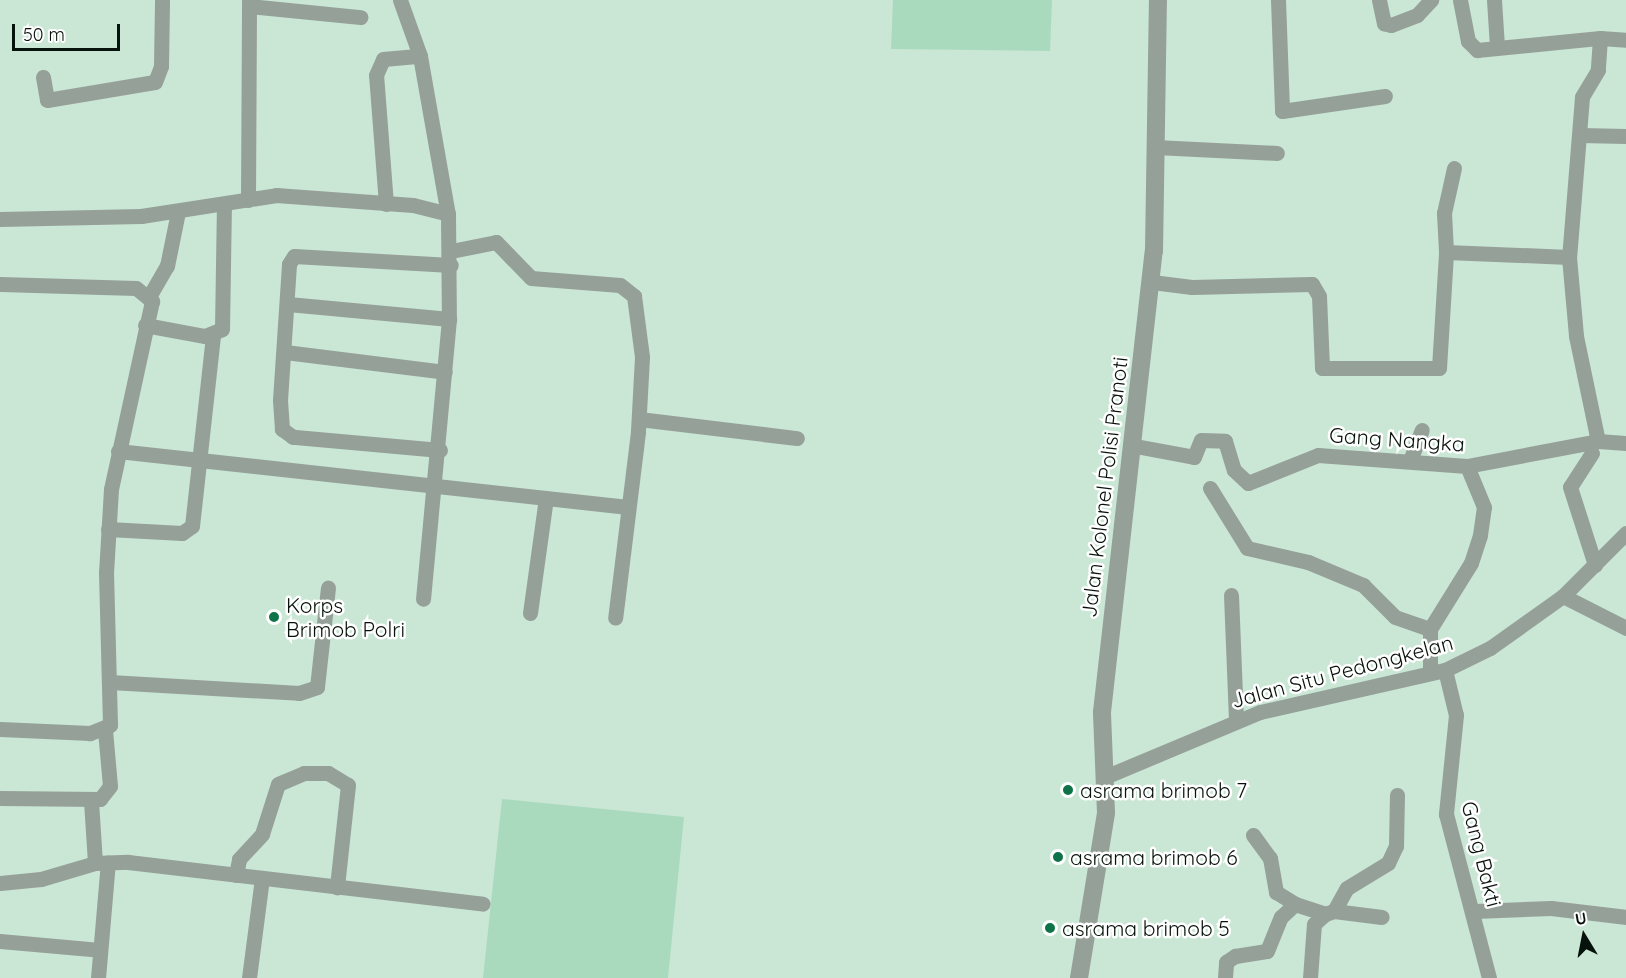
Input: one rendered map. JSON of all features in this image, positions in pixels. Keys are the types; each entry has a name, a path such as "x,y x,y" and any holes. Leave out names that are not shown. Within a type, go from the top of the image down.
{"street":[{"path":"43,78 47,100 155,82 161,66 162,0"},
{"path":"400,0 420,56 448,214 451,258 440,450 423,599"},
{"name":"Jalan Kolonel Polisi Pranoti","path":"1080,978 1106,813 1107,777 1102,712 1130,445 1152,282 1158,0"},
{"path":"1278,0 1282,111 1385,96"},
{"path":"1379,0 1384,23 1391,25 1417,15 1431,0"},
{"path":"1460,0 1471,46 1497,47 1600,38 1626,40"},
{"path":"1494,0 1497,47"},
{"path":"248,200 249,3 360,17"},
{"path":"1595,565 1570,487 1595,447 1576,336 1569,257 1582,97 1598,70 1600,38"},
{"path":"386,204 376,75 383,59 420,56"},
{"path":"1580,135 1626,136"},
{"path":"1155,147 1277,153"},
{"path":"1152,282 1192,287 1312,284 1319,296 1322,368 1439,368 1446,252 1444,213 1454,168"},
{"path":"0,219 178,212 248,200 298,195 386,204 448,214"},
{"path":"108,529 190,530 196,462 213,336 224,322 224,205"},
{"path":"0,798 91,801 107,794 110,786 105,730 112,718 108,529 118,450 150,295 167,266 178,212"},
{"path":"440,450 287,435 279,419 289,264 300,254 451,258 496,242 531,278 632,290 642,357 639,419 615,618"},
{"path":"1446,252 1569,257"},
{"path":"0,284 119,287 150,295"},
{"path":"288,304 449,319"},
{"path":"145,325 213,336"},
{"path":"285,352 445,372"},
{"path":"639,419 797,438"},
{"path":"1411,458 1422,430"},
{"name":"Gang Nangka","path":"1130,445 1194,457 1200,440 1226,441 1234,470 1248,483 1305,456 1411,458 1467,466 1626,443"},
{"path":"118,450 196,462 628,507"},
{"path":"1210,488 1247,548 1308,562 1363,585 1395,617 1430,629 1471,563 1480,535 1484,507 1467,466"},
{"path":"530,612 546,498"},
{"name":"Jalan Situ Pedongkelan","path":"1107,777 1236,720 1437,671 1490,648 1563,596 1626,533"},
{"path":"110,682 299,693 317,687 328,588"},
{"path":"1231,595 1236,720"},
{"path":"1563,596 1626,628"},
{"name":"Gang Bakti","path":"1430,629 1437,671 1456,716 1446,814 1475,911 1489,978"},
{"path":"0,729 105,730"},
{"path":"236,875 239,859 262,834 278,784 304,773 328,773 348,785 337,887"},
{"path":"1307,977 1314,924 1329,913 1347,888 1394,855 1397,795"},
{"path":"91,801 102,862 98,978"},
{"path":"1253,835 1270,858 1276,892 1295,904 1329,913 1382,917"},
{"path":"0,883 41,879 102,862 483,904"},
{"path":"249,978 262,878"},
{"path":"1225,978 1226,962 1235,956 1267,951 1281,917 1295,904"},
{"path":"1475,911 1551,908 1626,917"},
{"path":"0,941 100,950"}],"green space":[{"path":"893,0 1052,0 1050,51 891,49"},
{"path":"502,799 684,817 668,978 483,978"}],"place":[{"name":"Korps Brimob Polri","path":"274,617"},
{"name":"asrama brimob 7","path":"1068,790"},
{"name":"asrama brimob 6","path":"1058,857"},
{"name":"asrama brimob 5","path":"1050,928"}]}
